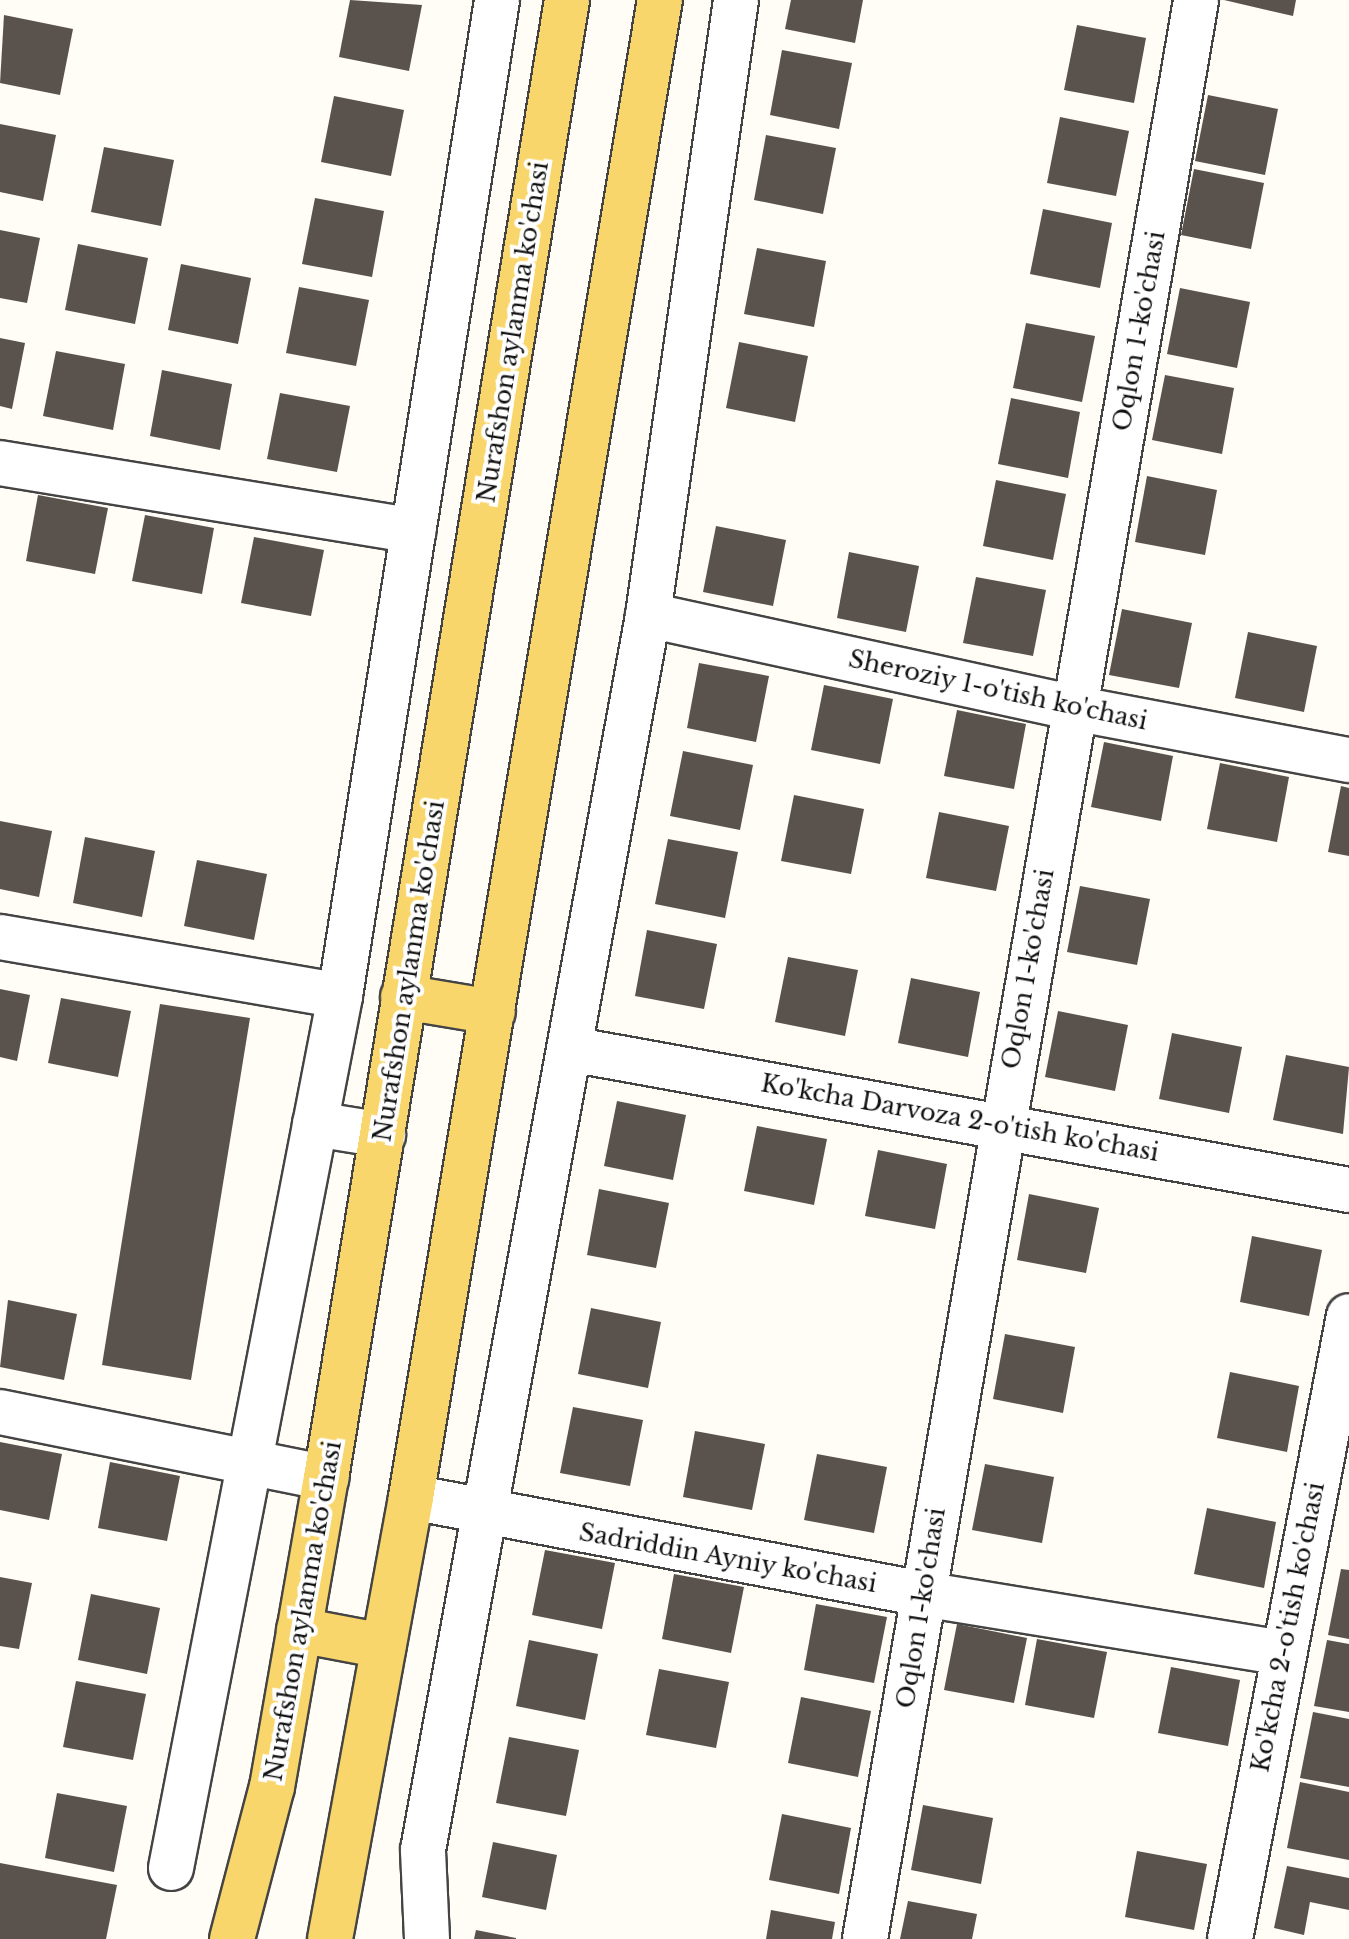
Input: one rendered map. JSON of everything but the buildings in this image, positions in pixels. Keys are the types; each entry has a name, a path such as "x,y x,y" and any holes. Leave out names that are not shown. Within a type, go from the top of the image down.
{"main road":[{"name":"Nurafshon aylanma ko'chasi","path":"232,1939 272,1787 326,1478 567,0"},
{"path":"330,1939 411,1497 660,0"},
{"path":"403,997 493,1012"},
{"path":"299,1630 384,1646"}],"street":[{"path":"171,1868 340,996 497,0"},
{"path":"427,1939 423,1850 648,615 736,0"},
{"name":"Oqlon 1-ko'chasi","path":"865,1939 1001,1123 1196,0"},
{"path":"0,463 413,531"},
{"name":"Sheroziy 1-o'tish ko'chasi","path":"648,615 1073,708 1349,760"},
{"path":"0,937 340,996"},
{"name":"Ko'kcha Darvoza 2-o'tish ko'chasi","path":"570,1049 1001,1123 1349,1190"},
{"path":"315,1124 383,1135"},
{"name":"Ko'kcha 2-o'tish ko'chasi","path":"1230,1939 1282,1653 1349,1316"},
{"path":"0,1412 326,1478"},
{"name":"Sadriddin Ayniy ko'chasi","path":"411,1497 923,1594 1282,1653"}]}
